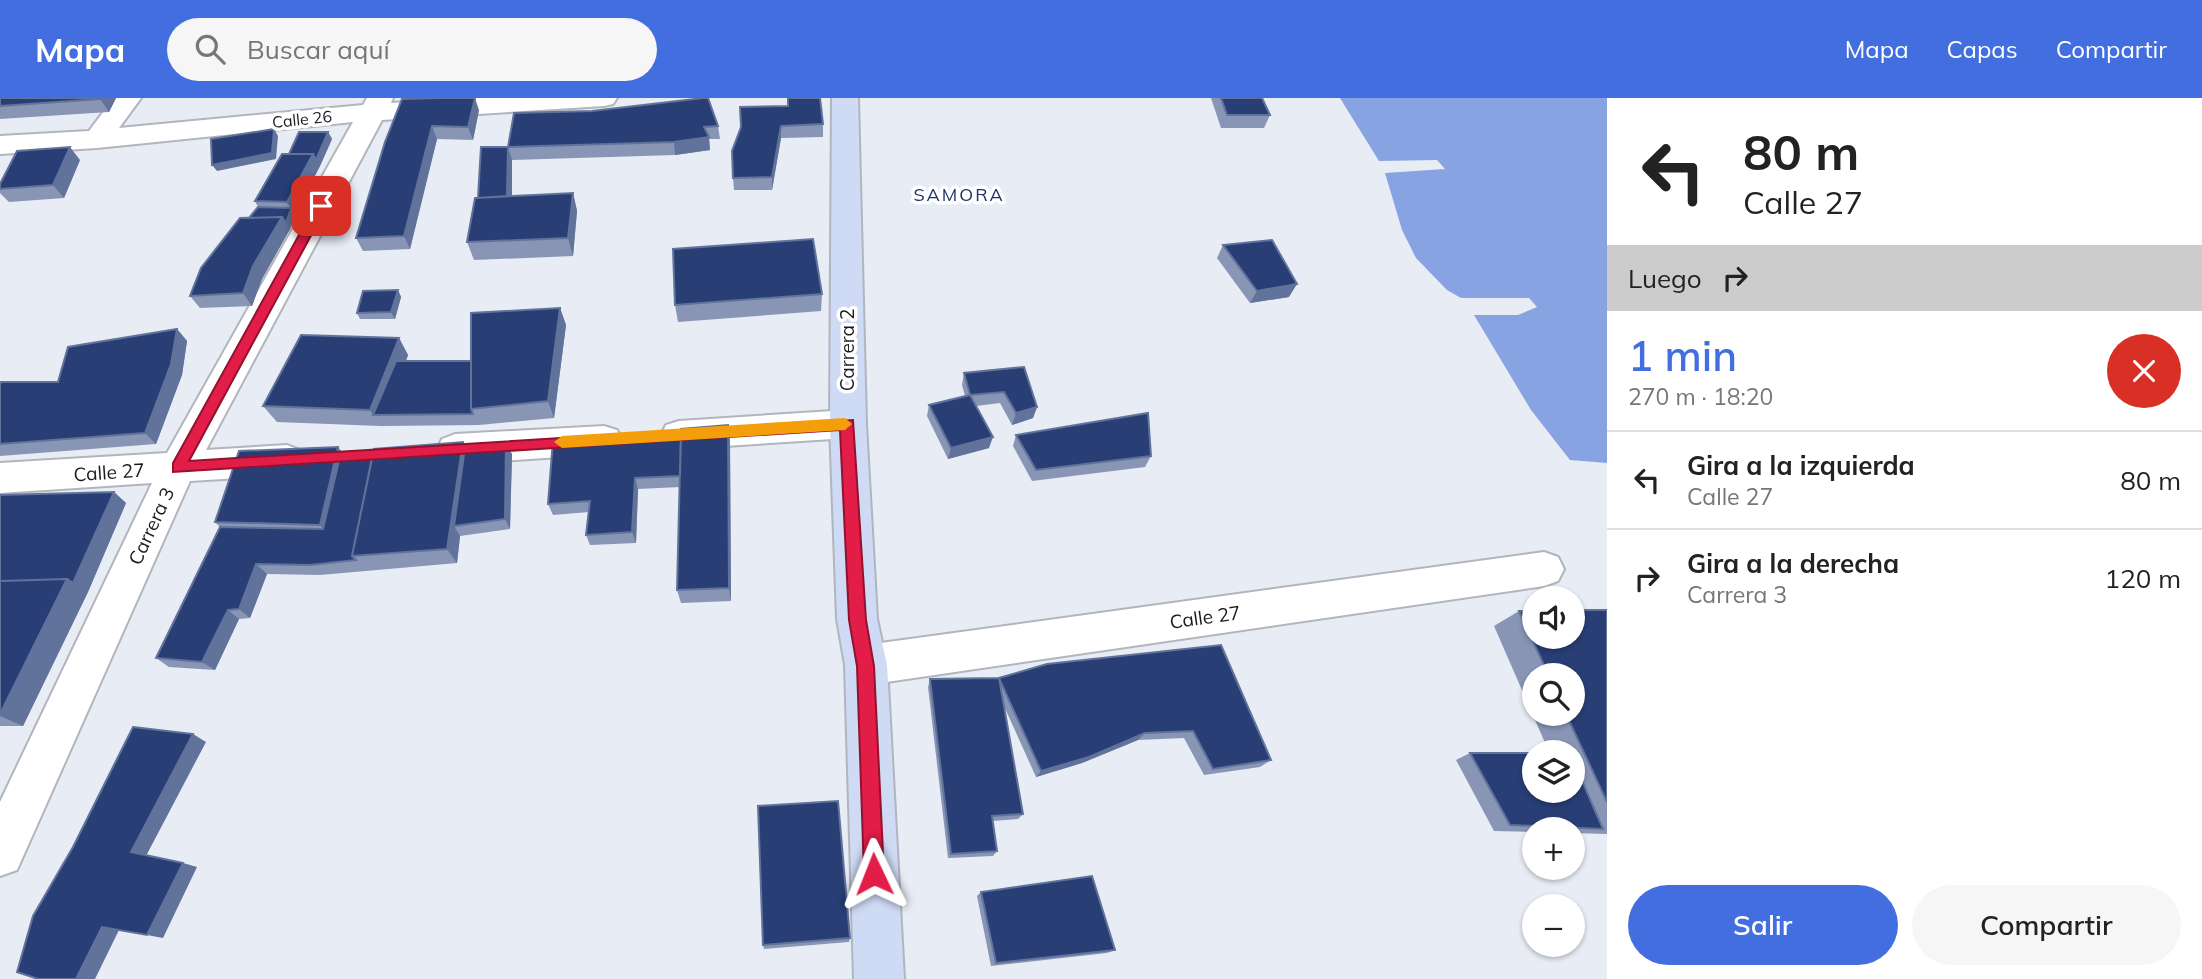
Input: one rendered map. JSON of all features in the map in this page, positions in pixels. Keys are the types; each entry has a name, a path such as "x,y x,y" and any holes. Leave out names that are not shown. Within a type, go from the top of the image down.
{"street":[{"path":"97,139 128,98"},
{"name":"Calle 26","path":"0,145 97,139 377,105 604,98"},
{"name":"Carrera 2","path":"845,98 848,424 858,620 866,666 878,979"},
{"name":"Carrera 3","path":"0,853 178,467 377,105"},
{"path":"415,452 848,424"},
{"name":"Calle 27","path":"0,478 317,458"},
{"name":"Calle 27","path":"866,666 1544,569"}],"water":[{"path":"1340,98 1607,98 1607,463 1570,460 1531,410 1474,315 1518,315 1537,307 1529,298 1461,298 1447,290 1416,258 1402,230 1385,173 1445,169 1437,160 1379,161"}],"building":[{"path":"0,98 100,98 100,99 0,106"},
{"path":"475,98 468,127 432,126 404,236 356,238 385,142 402,99"},
{"path":"708,98 718,126 704,127 709,137 674,142 508,147 514,113 592,111"},
{"path":"788,98 820,98 823,124 781,126 772,177 733,178 732,151 741,127 740,107 788,106"},
{"path":"1221,98 1262,98 1270,115 1227,115"},
{"path":"274,129 272,153 212,165 211,139"},
{"path":"299,132 328,132 316,160 313,154 289,154"},
{"path":"70,147 53,185 0,189 17,151"},
{"path":"481,147 508,147 507,196 478,198"},
{"path":"282,154 313,154 287,202 255,201"},
{"path":"573,193 568,238 467,242 475,198"},
{"path":"258,207 291,208 286,223 282,217 249,218"},
{"path":"282,217 253,266 243,293 190,296 201,268 240,218"},
{"path":"813,239 822,294 675,305 673,249"},
{"path":"1272,240 1297,284 1257,291 1223,245"},
{"path":"398,290 391,312 357,313 363,291"},
{"path":"560,308 548,401 471,409 471,313"},
{"path":"177,329 171,364 145,433 0,444 1,382 58,382 68,347"},
{"path":"301,335 399,338 370,410 263,406"},
{"path":"396,361 471,361 473,414 373,415"},
{"path":"1024,367 1037,407 1016,413 1004,392 970,395 964,373"},
{"path":"970,395 993,437 951,448 929,405"},
{"path":"1148,413 1151,456 1036,470 1016,435"},
{"path":"728,425 729,588 677,590 681,429"},
{"path":"681,434 680,476 635,478 632,532 586,535 590,501 548,504 553,440"},
{"path":"463,442 447,549 352,556 374,449"},
{"path":"506,443 505,519 454,526 465,447"},
{"path":"338,447 320,525 215,522 239,451"},
{"path":"341,452 373,453 352,556 356,560 310,565 256,564 239,609 228,610 202,662 156,658 220,527 323,529"},
{"path":"114,492 73,583 67,579 0,581 0,495"},
{"path":"67,579 0,714 0,581"},
{"path":"1585,610 1607,610 1607,802 1585,755 1585,740 1578,740 1572,726 1585,726 1585,663 1543,663 1537,649 1585,649"},
{"path":"1221,645 1271,760 1213,769 1193,731 1145,733 1089,757 1041,771 999,678 1047,664"},
{"path":"999,678 1023,814 992,816 997,851 951,854 930,679"},
{"path":"133,727 193,734 131,852 183,863 147,935 102,927 76,979 38,979 17,972 33,916 73,847"},
{"path":"1470,753 1522,753 1522,803 1585,803 1585,788 1603,829 1585,828 1585,817 1522,817 1522,826 1510,825"},
{"path":"838,801 850,938 763,945 758,806"},
{"path":"1092,876 1115,950 996,963 981,892"}],"slow traffic":[{"path":"562,442 845,424"}],"district":[{"name":"SAMORA","path":"959,195"}],"route":[{"path":"321,206 178,467 848,424 858,620 866,666 874,874"}]}
